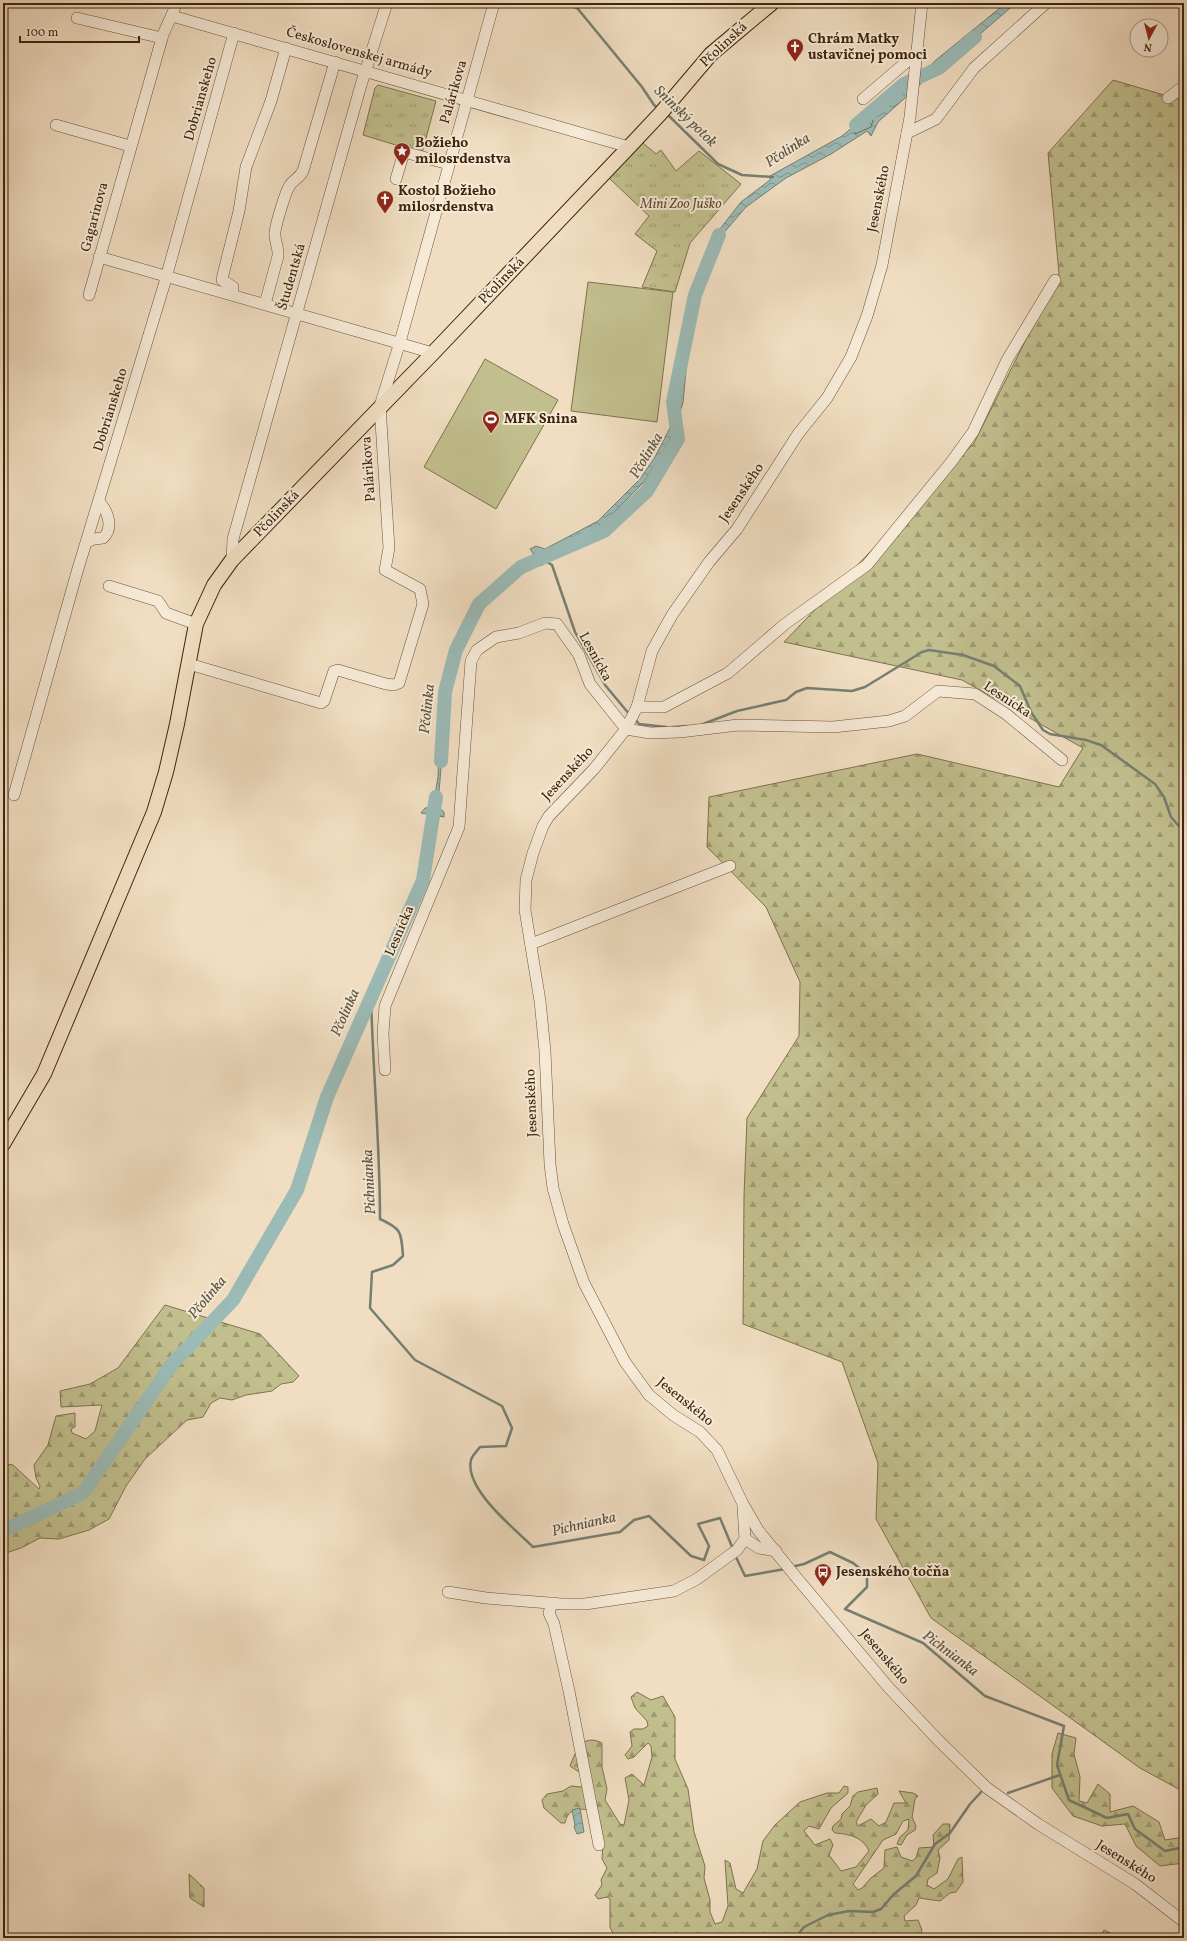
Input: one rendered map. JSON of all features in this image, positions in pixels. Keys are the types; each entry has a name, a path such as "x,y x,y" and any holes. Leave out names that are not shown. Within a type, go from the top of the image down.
{"main road":[{"name":"Pčolinská","path":"3,1144 44,1074 154,812 166,772 196,624 214,585 232,560 433,353 629,147 711,54 765,5"}],"street":[{"name":"Gagarinova","path":"89,295 130,146 162,38 167,22 172,16 176,3"},
{"name":"Študentská","path":"232,560 233,539 366,71 387,3"},
{"name":"Jesenského","path":"922,3 910,117 882,265 867,316 851,357 827,398 798,434 737,529 709,562 672,615 652,651 636,707 626,729 594,769 565,797 543,826 533,853 526,880 525,910 545,1051 549,1156 553,1188 563,1224 584,1283 625,1362 649,1395 673,1415 700,1432 717,1450 743,1504 758,1530 888,1688 987,1788 1017,1811 1135,1884 1184,1922"},
{"path":"907,133 936,119 974,68 1046,3"},
{"name":"Palárikova","path":"189,664 321,703 327,696 334,671 338,670 386,684 394,685 399,683 423,604 420,589 385,570 389,548 380,406 400,342 494,4"},
{"name":"Československej armády","path":"172,16 629,147"},
{"path":"77,18 162,38"},
{"name":"Dobrianskeho","path":"14,795 166,276 234,34"},
{"path":"234,295 232,287 222,280 222,275 239,212 246,167 271,101 286,48"},
{"path":"863,99 918,52"},
{"path":"265,304 278,256 279,248 276,242 275,232 288,187 300,178 303,171 335,62"},
{"path":"1168,98 1184,86"},
{"path":"56,125 130,146"},
{"path":"396,179 404,152 449,164"},
{"path":"99,257 400,342 433,353"},
{"path":"636,707 664,707 728,673 785,624 867,565 948,466 973,432 1008,360 1055,280"},
{"path":"87,542 94,538 103,538 108,534 109,521 104,507 99,502"},
{"path":"109,586 158,601 166,613 196,624"},
{"name":"Lesnícka","path":"386,1070 383,1034 385,1006 459,827 471,662 477,650 496,637 519,633 545,622 557,624 579,655 590,684 626,729 650,733 680,732 738,725 833,727 888,721 905,716 938,691 975,694 1006,714 1062,760"},
{"path":"531,944 730,866"},
{"path":"448,1592 486,1598 552,1604 585,1604 674,1591 697,1579 733,1552 745,1539 743,1504"},
{"path":"745,1539 759,1548 776,1552"},
{"path":"552,1604 550,1613 554,1624 569,1691 599,1845"}],"green space":[{"path":"1113,80 1181,100 1184,96 1184,1792 1140,1768 931,1618 876,1519 878,1463 842,1362 743,1324 744,1196 747,1118 799,1036 800,982 766,907 707,847 709,797 917,754 1059,787 1083,748 962,680 784,642 974,443 1059,274 1048,153"},
{"path":"378,85 436,101 422,153 363,135 375,88"},
{"name":"Mini Zoo Juško","path":"643,143 656,154 661,150 676,171 699,151 741,184 690,243 675,292 642,287 657,251 635,234 649,216 609,178"},
{"path":"588,282 673,292 657,422 571,411"},
{"name":"MFK Snina","path":"485,359 558,400 496,509 424,467"},
{"path":"165,1305 260,1334 299,1376 293,1382 281,1384 272,1391 246,1395 232,1400 220,1398 211,1403 203,1417 187,1420 145,1459 126,1486 109,1519 89,1530 59,1539 40,1538 21,1548 3,1554 3,1466 6,1464 13,1465 39,1489 40,1486 36,1478 34,1465 48,1445 56,1416 75,1413 75,1427 71,1429 72,1433 86,1439 95,1431 102,1405 61,1407 60,1391 90,1384 118,1368"},
{"path":"637,1692 651,1700 663,1696 675,1717 675,1759 688,1789 694,1832 705,1866 704,1878 710,1900 710,1912 715,1924 722,1922 728,1906 725,1860 730,1863 736,1889 743,1893 757,1869 763,1841 775,1825 800,1802 827,1793 839,1793 844,1786 848,1787 848,1793 831,1808 819,1829 809,1826 804,1831 815,1845 830,1839 833,1845 829,1855 841,1871 856,1867 869,1851 859,1839 850,1835 835,1833 832,1830 833,1826 841,1819 842,1814 850,1806 853,1796 858,1792 877,1788 878,1794 866,1805 856,1822 858,1826 871,1819 879,1826 886,1822 894,1803 906,1803 899,1791 913,1793 918,1796 915,1799 912,1817 916,1826 915,1830 907,1835 901,1845 897,1844 900,1837 908,1830 909,1819 903,1821 896,1834 883,1840 853,1884 858,1890 884,1868 885,1850 897,1847 901,1857 912,1861 916,1858 919,1848 934,1847 933,1835 943,1824 950,1824 949,1840 938,1850 940,1858 937,1873 928,1879 927,1885 934,1889 948,1879 958,1859 962,1857 963,1882 956,1892 950,1893 940,1901 919,1898 916,1905 904,1916 905,1921 918,1920 922,1930 920,1938 615,1938 610,1927 610,1899 607,1897 598,1899 595,1895 602,1885 601,1880 607,1868 602,1859 603,1842 589,1810 574,1810 568,1815 565,1823 561,1823 544,1808 542,1800 547,1794 563,1791 571,1786 581,1787 587,1783 582,1774 570,1766 577,1749 585,1742 589,1740 602,1743 602,1767 607,1789 605,1800 620,1824 624,1825 629,1800 625,1778 632,1774 644,1785 652,1757 651,1746 648,1743 634,1757 628,1759 625,1755 632,1746 630,1732 634,1729 643,1729 648,1726 647,1721 635,1708 631,1697"},
{"path":"1058,1733 1076,1738 1074,1754 1080,1777 1079,1801 1087,1803 1098,1784 1110,1794 1110,1812 1133,1806 1159,1822 1165,1840 1184,1837 1184,1863 1160,1866 1136,1846 1125,1824 1102,1826 1073,1816 1052,1788 1052,1754"},
{"path":"189,1874 204,1888 204,1907 190,1898"},
{"path":"1104,1930 1121,1938 1100,1938"}],"water":[{"path":"1006,3 1016,3 973,40 939,65 923,82 878,122 871,136 867,131 831,154 786,178 746,207 721,236 704,266 697,289 691,318 683,403 671,437 644,482 601,525 545,554 542,566 539,562 506,580 493,588 477,604 465,626 449,670 437,806 444,812 444,817 421,813 425,808 433,807 438,777 441,695 450,653 471,608 485,592 534,555 530,549 536,546 545,549 598,521 640,479 655,457 676,416 679,403 687,317 692,287 701,263 716,234 741,202 770,180 770,176 842,136 860,121 857,116 865,110 872,115 889,104 936,60"},
{"path":"580,1808 584,1832 577,1834 574,1827 575,1825 572,1810"}],"waterway":[{"name":"Sninský potok","path":"566,3 578,9 642,87 654,105 658,108"},
{"name":"Pčolinka","path":"856,125 904,84 939,68 975,37"},
{"name":"Sninský potok","path":"666,113 718,164 742,175 773,177"},
{"name":"Pčolinka","path":"441,761 445,692 456,650 479,604 521,567 604,531 647,491 678,439 673,402 695,295 719,235"},
{"path":"542,559 552,565 575,632 605,685 630,715"},
{"path":"703,724 737,711 786,700 796,692 807,688 852,691 865,687 922,652 929,650 963,655 994,666 1020,686 1031,712 1043,730 1050,734 1086,740 1101,745 1155,784 1164,797 1171,817 1184,832"},
{"path":"635,719 639,724 666,727"},
{"path":"673,727 688,726"},
{"name":"Pčolinka","path":"3,1531 83,1493 172,1364 233,1300 297,1190 327,1097 423,880 436,797"},
{"name":"Pichnianka","path":"371,998 379,1164 380,1219 393,1226 399,1232 401,1236 403,1256 393,1265 372,1272 370,1308 415,1360 502,1406 512,1428 506,1446 480,1447 473,1455 471,1460 471,1471 475,1483 483,1496 493,1508 533,1547 620,1532 634,1520 649,1516 691,1556 704,1560 709,1546 698,1524 720,1518 733,1549"},
{"name":"Pichnianka","path":"791,1567 804,1564 830,1552 853,1563 867,1574 867,1587 845,1609 923,1643 985,1696 1064,1726 1057,1765 1069,1800 1107,1818 1128,1814 1135,1829 1165,1851 1184,1847"},
{"name":"Pichnianka","path":"735,1555 745,1576 785,1569"},
{"path":"1008,1793 1060,1775"},
{"path":"795,1938 804,1927 828,1915 849,1911 873,1912 881,1909 894,1894 916,1876 935,1844 950,1833 970,1804 983,1790"}],"place":[{"name":"Chrám Matky ustavičnej pomoci","path":"795,62"},
{"name":"Božieho milosrdenstva","path":"402,166"},
{"name":"Kostol Božieho milosrdenstva","path":"385,214"},
{"name":"MFK Snina","path":"491,434"},
{"name":"Jesenského točňa","path":"823,1587"}]}
